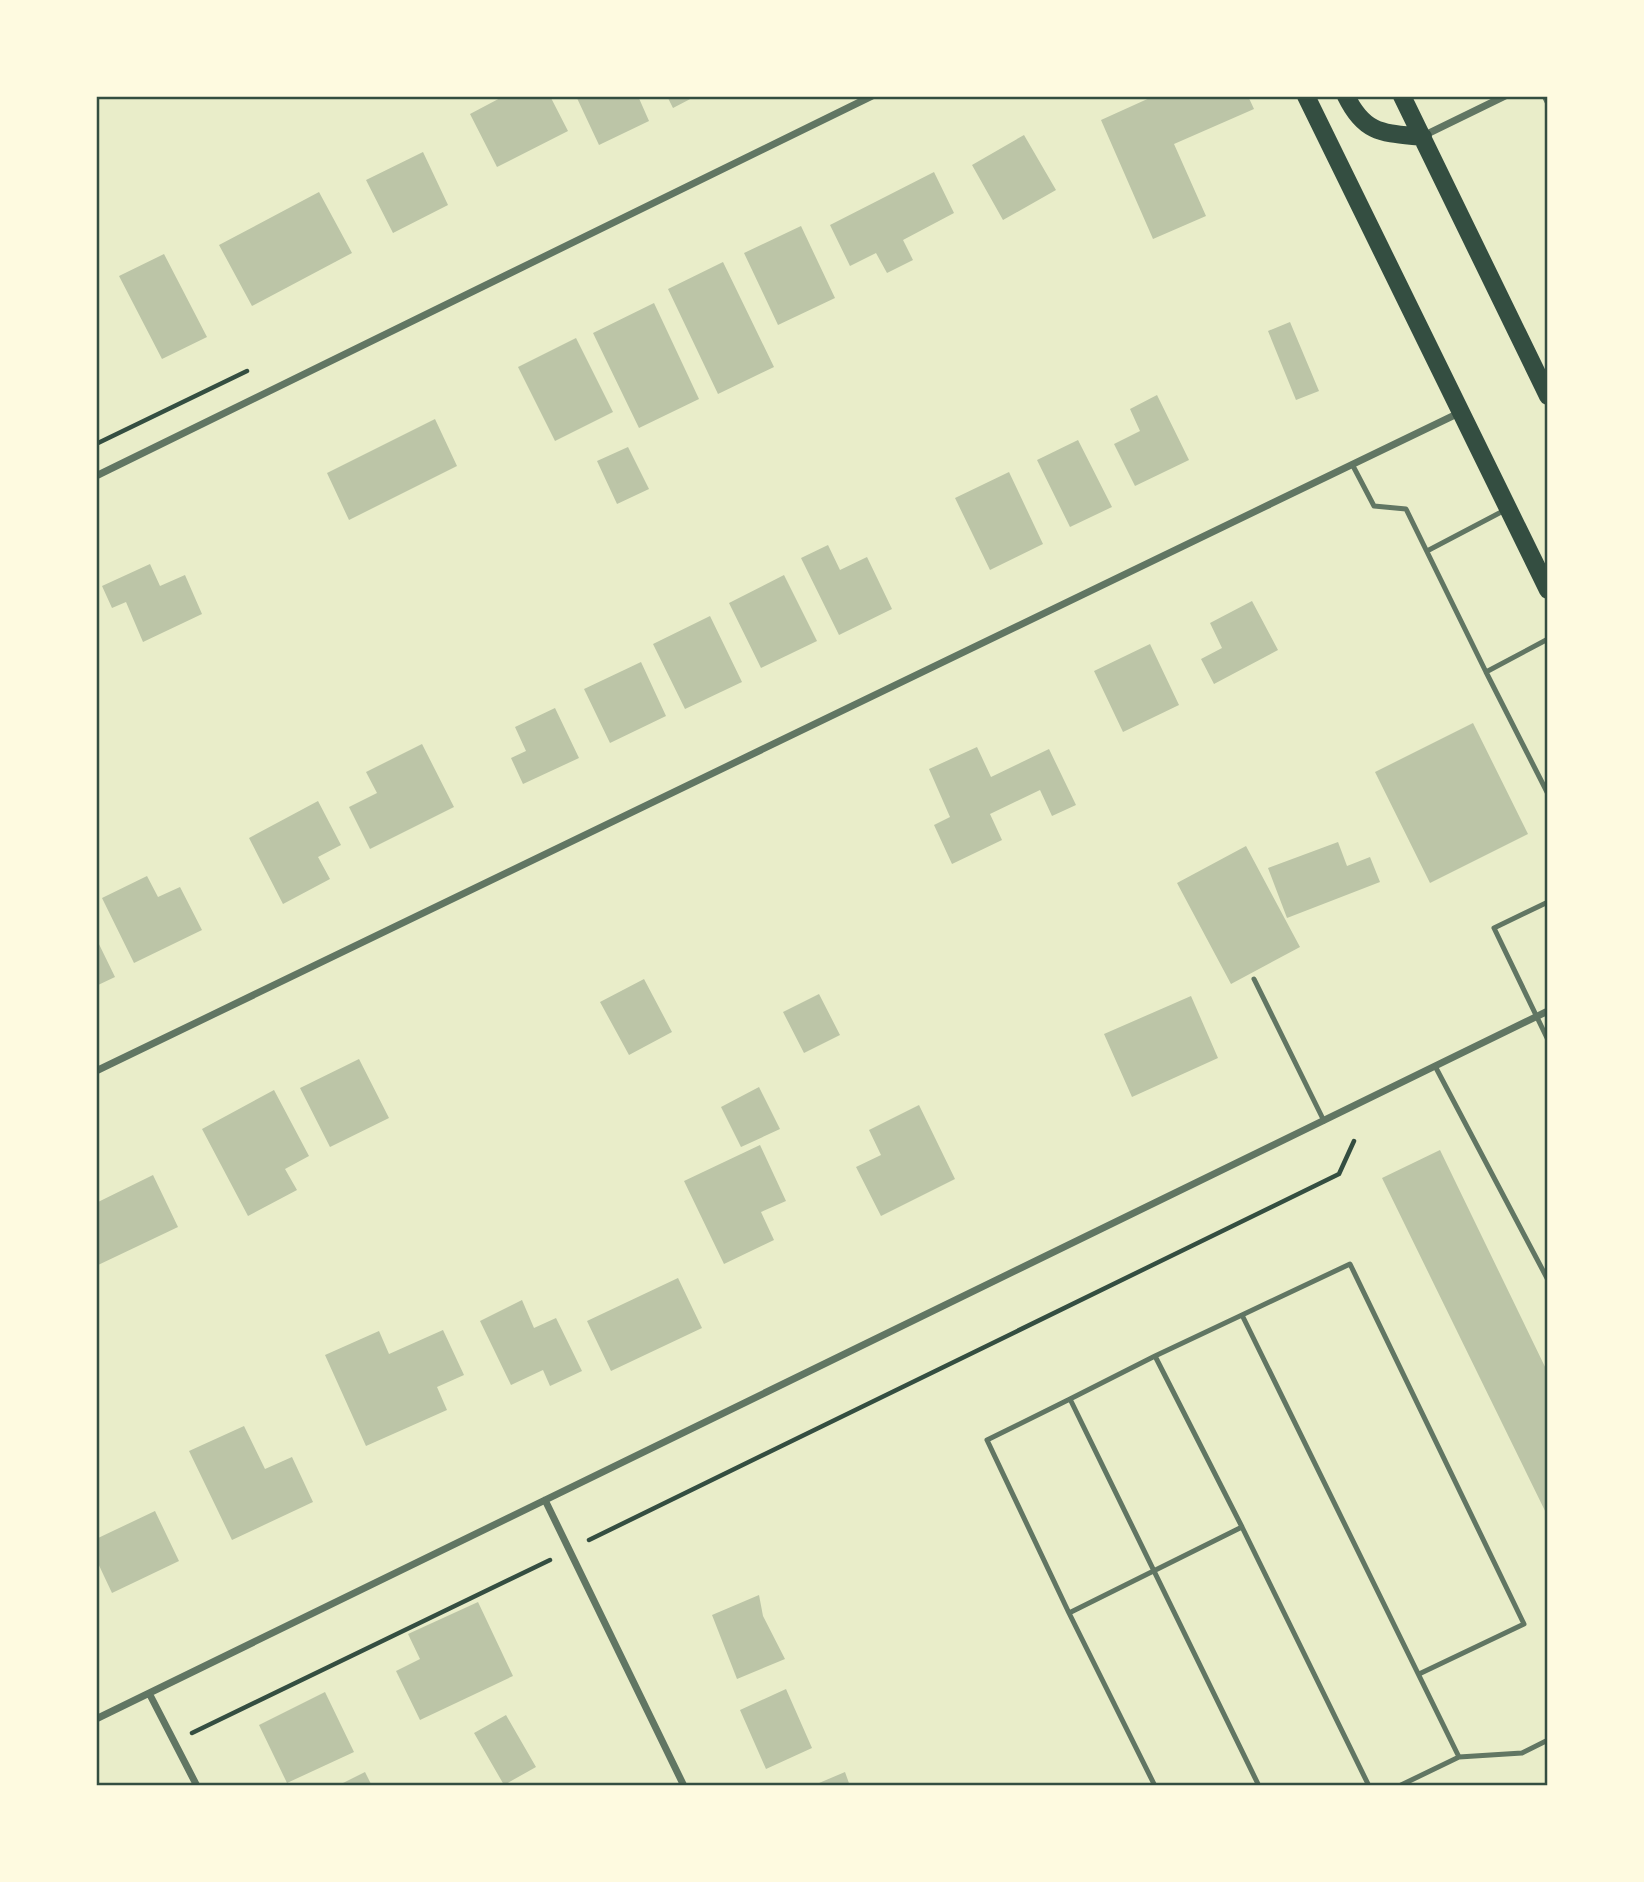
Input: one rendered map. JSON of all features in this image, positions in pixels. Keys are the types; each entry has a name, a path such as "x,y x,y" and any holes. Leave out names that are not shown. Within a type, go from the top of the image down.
{"main road":[{"path":"1306,96 1548,590"},
{"path":"1346,96 1359,118 1371,129 1382,133 1423,137"},
{"path":"1402,96 1547,394"}],"street":[{"path":"96,476 872,96"},
{"path":"1423,137 1505,96"},
{"path":"96,1071 1462,411"},
{"path":"96,1719 1548,1012"},
{"path":"545,1500 684,1786"},
{"path":"149,1693 197,1786"}],"lane":[{"path":"1544,96 1548,104"},
{"path":"1352,464 1374,506 1406,509 1548,794"},
{"path":"1427,551 1509,508"},
{"path":"1486,672 1548,639"},
{"path":"1539,778 1548,773"},
{"path":"1548,902 1494,928 1548,1040"},
{"path":"1254,979 1324,1121"},
{"path":"1435,1066 1548,1280"},
{"path":"1155,1786 987,1440 1155,1356 1350,1264 1524,1623 1419,1674"},
{"path":"1242,1315 1459,1757"},
{"path":"1155,1356 1368,1786"},
{"path":"1070,1399 1259,1786"},
{"path":"1069,1613 1242,1527"},
{"path":"1399,1786 1459,1757 1522,1753 1548,1740"}],"path":[{"path":"96,444 247,372"},
{"path":"176,1741 1339,1174 1354,1141"}],"building":[{"path":"504,96 550,96 568,131 497,167 470,114"},
{"path":"576,96 638,96 649,121 599,145"},
{"path":"667,96 696,96 673,108"},
{"path":"1154,96 1248,96 1254,109 1174,144 1206,216 1153,239 1101,120"},
{"path":"1024,135 1056,190 1003,220 972,165"},
{"path":"423,152 448,205 393,233 366,180"},
{"path":"934,172 954,213 903,240 913,260 887,273 876,253 850,266 830,225"},
{"path":"319,192 352,253 252,306 219,245"},
{"path":"801,226 835,298 778,325 744,253"},
{"path":"164,254 207,337 162,359 119,276"},
{"path":"723,262 774,367 718,394 668,289"},
{"path":"654,303 699,399 639,428 593,333"},
{"path":"1290,322 1319,391 1296,400 1268,331"},
{"path":"576,338 613,412 555,441 518,367"},
{"path":"1157,395 1189,460 1135,486 1114,444 1140,431 1130,409"},
{"path":"435,419 457,466 349,520 327,473"},
{"path":"1078,440 1112,507 1070,527 1037,460"},
{"path":"628,447 649,489 617,504 597,461"},
{"path":"1009,472 1043,544 990,570 955,498"},
{"path":"828,545 840,570 867,557 892,609 839,635 801,558"},
{"path":"150,564 160,586 185,575 202,614 143,642 126,602 112,608 102,586"},
{"path":"784,575 817,641 761,668 729,603"},
{"path":"1252,601 1278,650 1214,684 1201,659 1222,648 1210,623"},
{"path":"710,616 742,682 685,709 653,644"},
{"path":"1150,644 1179,705 1123,732 1094,671"},
{"path":"641,662 666,716 610,743 584,689"},
{"path":"555,708 579,758 523,784 511,758 526,751 515,727"},
{"path":"1473,723 1528,834 1430,883 1375,772"},
{"path":"422,744 454,807 370,849 349,807 377,793 366,772"},
{"path":"977,747 991,777 1049,749 1076,805 1052,816 1040,790 990,814 1002,840 952,864 934,825 950,817 929,769"},
{"path":"318,801 341,845 318,857 330,879 283,904 249,838"},
{"path":"1338,842 1347,866 1370,857 1380,882 1287,918 1268,868"},
{"path":"1246,846 1300,947 1231,984 1177,883"},
{"path":"147,876 158,897 180,887 202,930 134,963 102,898"},
{"path":"96,938 115,977 96,986"},
{"path":"644,979 672,1032 629,1055 600,1002"},
{"path":"819,994 840,1035 804,1053 783,1012"},
{"path":"1191,996 1218,1058 1132,1097 1104,1034"},
{"path":"359,1059 389,1118 330,1147 300,1088"},
{"path":"759,1087 780,1129 741,1147 721,1107"},
{"path":"274,1090 309,1156 285,1169 297,1190 248,1216 202,1129"},
{"path":"919,1105 955,1179 881,1216 856,1167 881,1155 869,1130"},
{"path":"760,1145 786,1201 761,1212 774,1240 724,1264 684,1181"},
{"path":"1440,1150 1548,1373 1548,1517 1382,1178"},
{"path":"153,1175 178,1227 96,1266 96,1203"},
{"path":"678,1278 702,1328 611,1371 587,1321"},
{"path":"522,1300 534,1328 556,1318 582,1371 550,1386 543,1370 511,1385 480,1321"},
{"path":"443,1330 464,1375 437,1387 447,1410 366,1446 325,1355 379,1331 389,1354"},
{"path":"244,1426 265,1469 292,1457 313,1502 232,1540 189,1451"},
{"path":"155,1511 179,1561 112,1593 96,1559 96,1539"},
{"path":"759,1595 763,1616 785,1659 737,1679 712,1615"},
{"path":"478,1602 513,1676 420,1720 396,1671 420,1659 408,1634"},
{"path":"786,1689 812,1748 766,1769 740,1710"},
{"path":"325,1692 354,1752 287,1783 259,1725"},
{"path":"506,1715 536,1767 504,1785 474,1733"},
{"path":"365,1772 372,1786 337,1786"},
{"path":"845,1772 850,1786 812,1786"}]}
